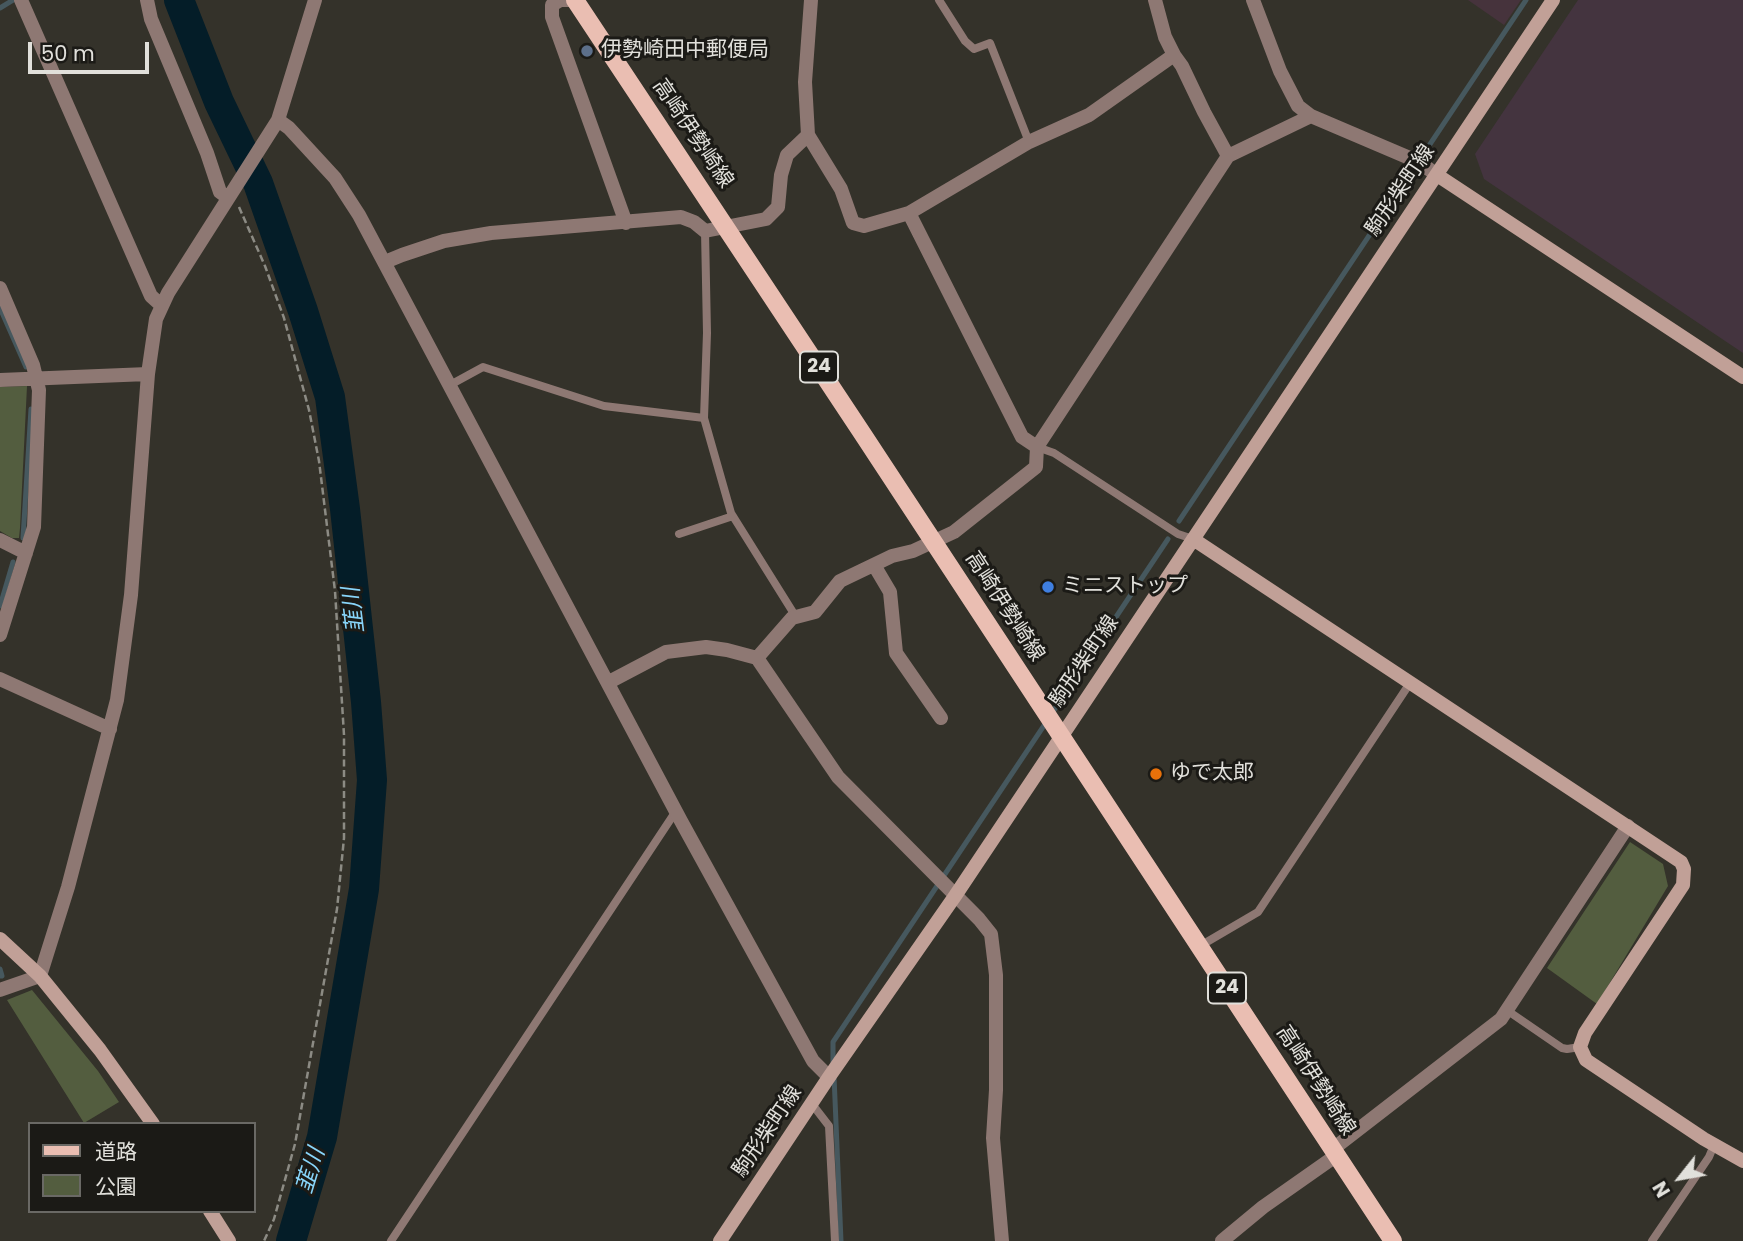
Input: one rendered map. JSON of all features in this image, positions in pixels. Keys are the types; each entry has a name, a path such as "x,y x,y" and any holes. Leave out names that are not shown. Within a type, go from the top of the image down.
{"main road":[{"name":"高崎伊勢崎線","path":"576,0 1393,1241"}],"street":[{"path":"21,0 150,296 161,305"},
{"path":"147,0 151,19 207,153 220,192 232,193"},
{"path":"40,976 68,887 120,683 131,595 153,331 161,305 278,120 315,0"},
{"path":"576,0 560,0 552,5 552,17 626,223"},
{"path":"811,0 805,82 808,135 841,189 853,223 864,226 909,213 1029,142 1090,115 1174,55"},
{"path":"1156,0 1165,37 1228,156"},
{"path":"1253,0 1280,71 1298,106 1311,116 1419,162 1743,377"},
{"name":"駒形柴町線","path":"720,1241 829,1077 955,896 1553,0"},
{"path":"757,659 792,618 814,612 840,581 954,532 1036,467 1037,447 1228,156 1311,116"},
{"path":"278,120 289,128 335,178 359,215 676,811 813,1061 829,1077"},
{"path":"385,262 444,241 491,233 681,217 694,222 705,231 766,219 778,207 781,175 787,155 808,135"},
{"path":"909,213 1022,437 1037,447"},
{"path":"0,288 39,390 34,527 0,635"},
{"path":"0,380 148,374"},
{"path":"1193,539 1681,862 1685,877 1677,895 1585,1033 1580,1047 1586,1060 1714,1145 1743,1161"},
{"path":"0,540 26,553"},
{"path":"874,565 890,592 896,653 941,718"},
{"path":"609,682 666,652 706,647 757,659 838,777 991,934 996,975 996,1090 993,1138 1002,1241"},
{"path":"0,679 110,729"},
{"path":"1222,1241 1497,1023 1508,1011 1628,826"},
{"path":"0,939 40,976 100,1050 152,1122"},
{"path":"0,990 40,976"},
{"path":"210,1213 229,1241"}],"lane":[{"path":"939,0 965,41 974,49 990,43 1029,142"},
{"path":"705,231 707,333 704,418 733,516 796,617"},
{"path":"450,385 484,367 604,406 704,418"},
{"path":"1037,447 1054,453 1178,534 1193,539"},
{"path":"679,534 733,516"},
{"path":"1200,946 1258,912 1410,683"},
{"path":"391,1241 676,811"},
{"path":"1508,1011 1562,1048 1580,1047"},
{"path":"812,1104 829,1126 835,1241"},
{"path":"1652,1241 1709,1157 1714,1145"}],"path":[{"path":"232,193 265,266 299,366 309,410 319,461 335,591 344,735 344,838 337,909 295,1144 274,1219 264,1241"}],"shaded area":[{"path":"1468,0 1521,0 1504,25"},
{"path":"1578,0 1743,0 1743,353 1484,179 1475,154"}],"green space":[{"path":"27,386 20,528 19,538 12,538 0,531 0,387"},
{"path":"1630,842 1663,864 1668,886 1597,1004 1547,968"},
{"path":"32,990 98,1071 119,1102 83,1122 7,1000"}],"waterway":[{"path":"0,8 13,0"},
{"name":"韮川","path":"179,0 219,102 258,183 330,397 366,702 372,780 364,889 322,1137 291,1241"},
{"path":"1179,521 1526,0"},
{"path":"0,308 26,367"},
{"path":"23,538 31,409"},
{"path":"1052,713 1168,539"},
{"path":"0,606 13,562"},
{"path":"833,1063 833,1042 1047,721"},
{"path":"0,969 0,976"},
{"path":"834,1076 841,1241"}],"place":[{"name":"伊勢崎田中郵便局","path":"587,51"},
{"name":"ミニストップ","path":"1048,587"},
{"name":"ゆで太郎","path":"1156,774"}]}
